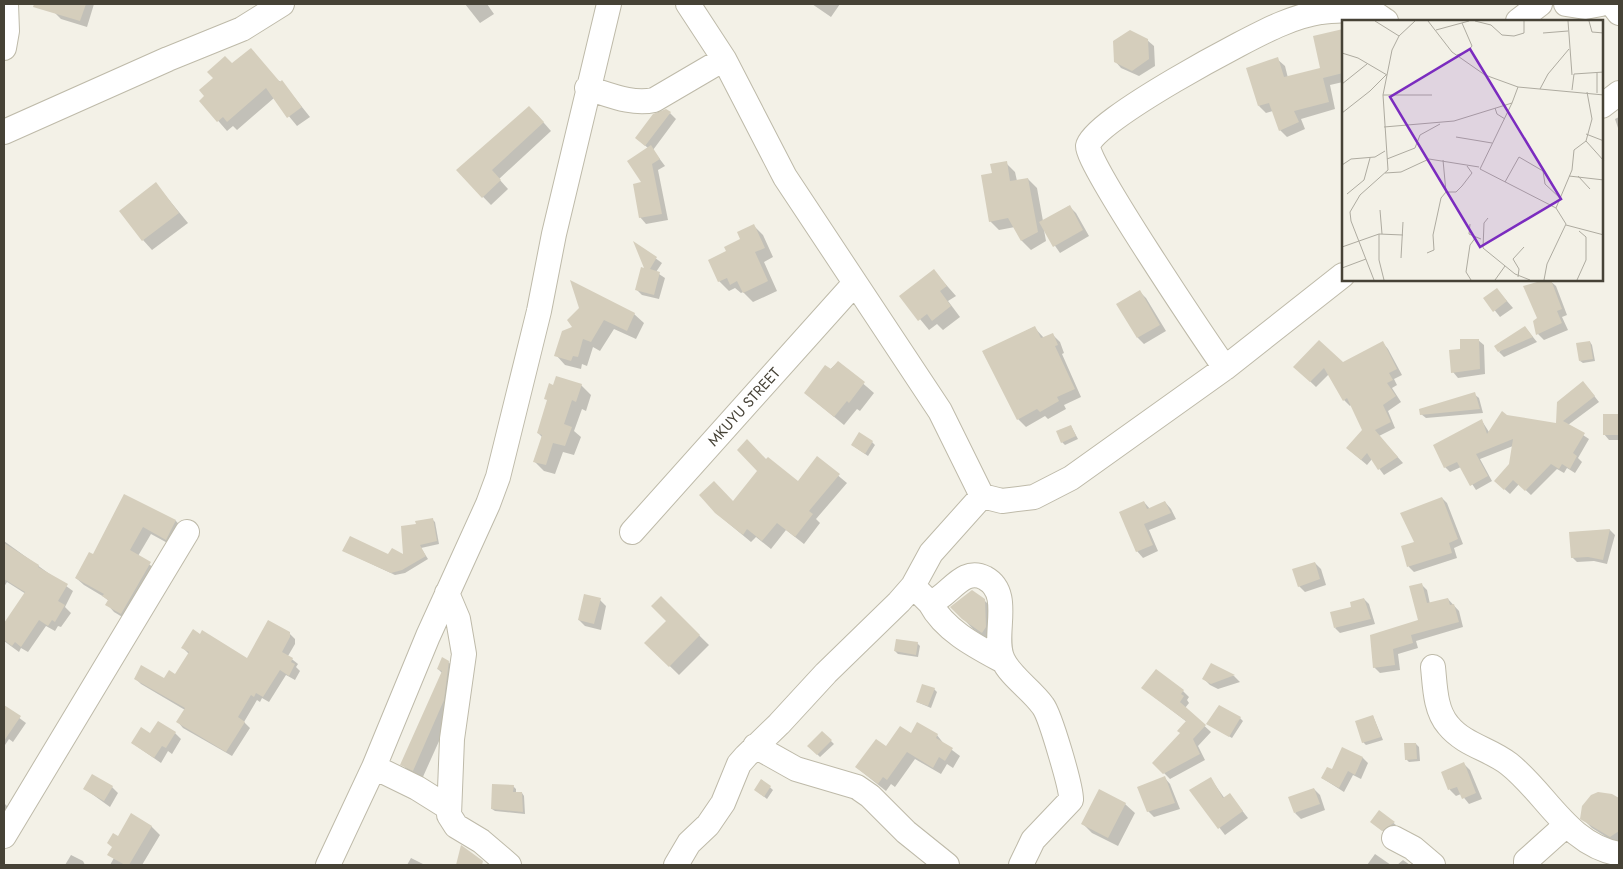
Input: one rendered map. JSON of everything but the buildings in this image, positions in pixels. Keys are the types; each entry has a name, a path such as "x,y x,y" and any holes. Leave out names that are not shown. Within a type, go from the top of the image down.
{"street":[{"path":"4,48 7,31 6,4"},
{"path":"4,132 168,59 242,29 282,4"},
{"path":"328,865 374,767 498,477 539,311 587,88 609,4"},
{"path":"688,4 724,59 785,177 940,411 982,496"},
{"path":"1519,20 1540,4"},
{"path":"1566,4 1585,7 1601,4"},
{"path":"1612,4 1619,13"},
{"path":"1225,368 1194,324 1109,189 1088,153 1088,145 1095,135 1126,110 1235,46 1283,23 1321,12 1367,10 1384,20"},
{"path":"587,88 634,101 654,100 724,59"},
{"path":"1603,105 1619,93"},
{"path":"982,496 1002,500 1034,497 1071,478 1225,368 1342,276"},
{"name":"MKUYU STREET","path":"632,532 855,283"},
{"path":"676,865 689,844 708,825 723,803 739,764 826,673 882,620 913,586 931,553 982,496"},
{"path":"4,836 187,532"},
{"path":"930,603 939,600 964,576 973,575 990,582 998,591 1000,601 998,638 999,650 1004,662 1044,706 1051,719 1071,795 1069,805 1042,828 1033,840 1021,865"},
{"path":"913,586 930,603 935,612 958,634 982,651 1004,662"},
{"path":"447,593 458,620 464,654 452,739 449,808 452,823 481,841 509,865"},
{"path":"1434,667 1435,690 1442,717 1449,727 1470,743 1510,764 1565,826 1592,845 1619,854"},
{"path":"756,746 796,769 857,787 870,796 906,832 947,865"},
{"path":"374,767 417,788 449,808"},
{"path":"1525,864 1565,826"},
{"path":"1394,838 1413,848 1433,865"}]}
